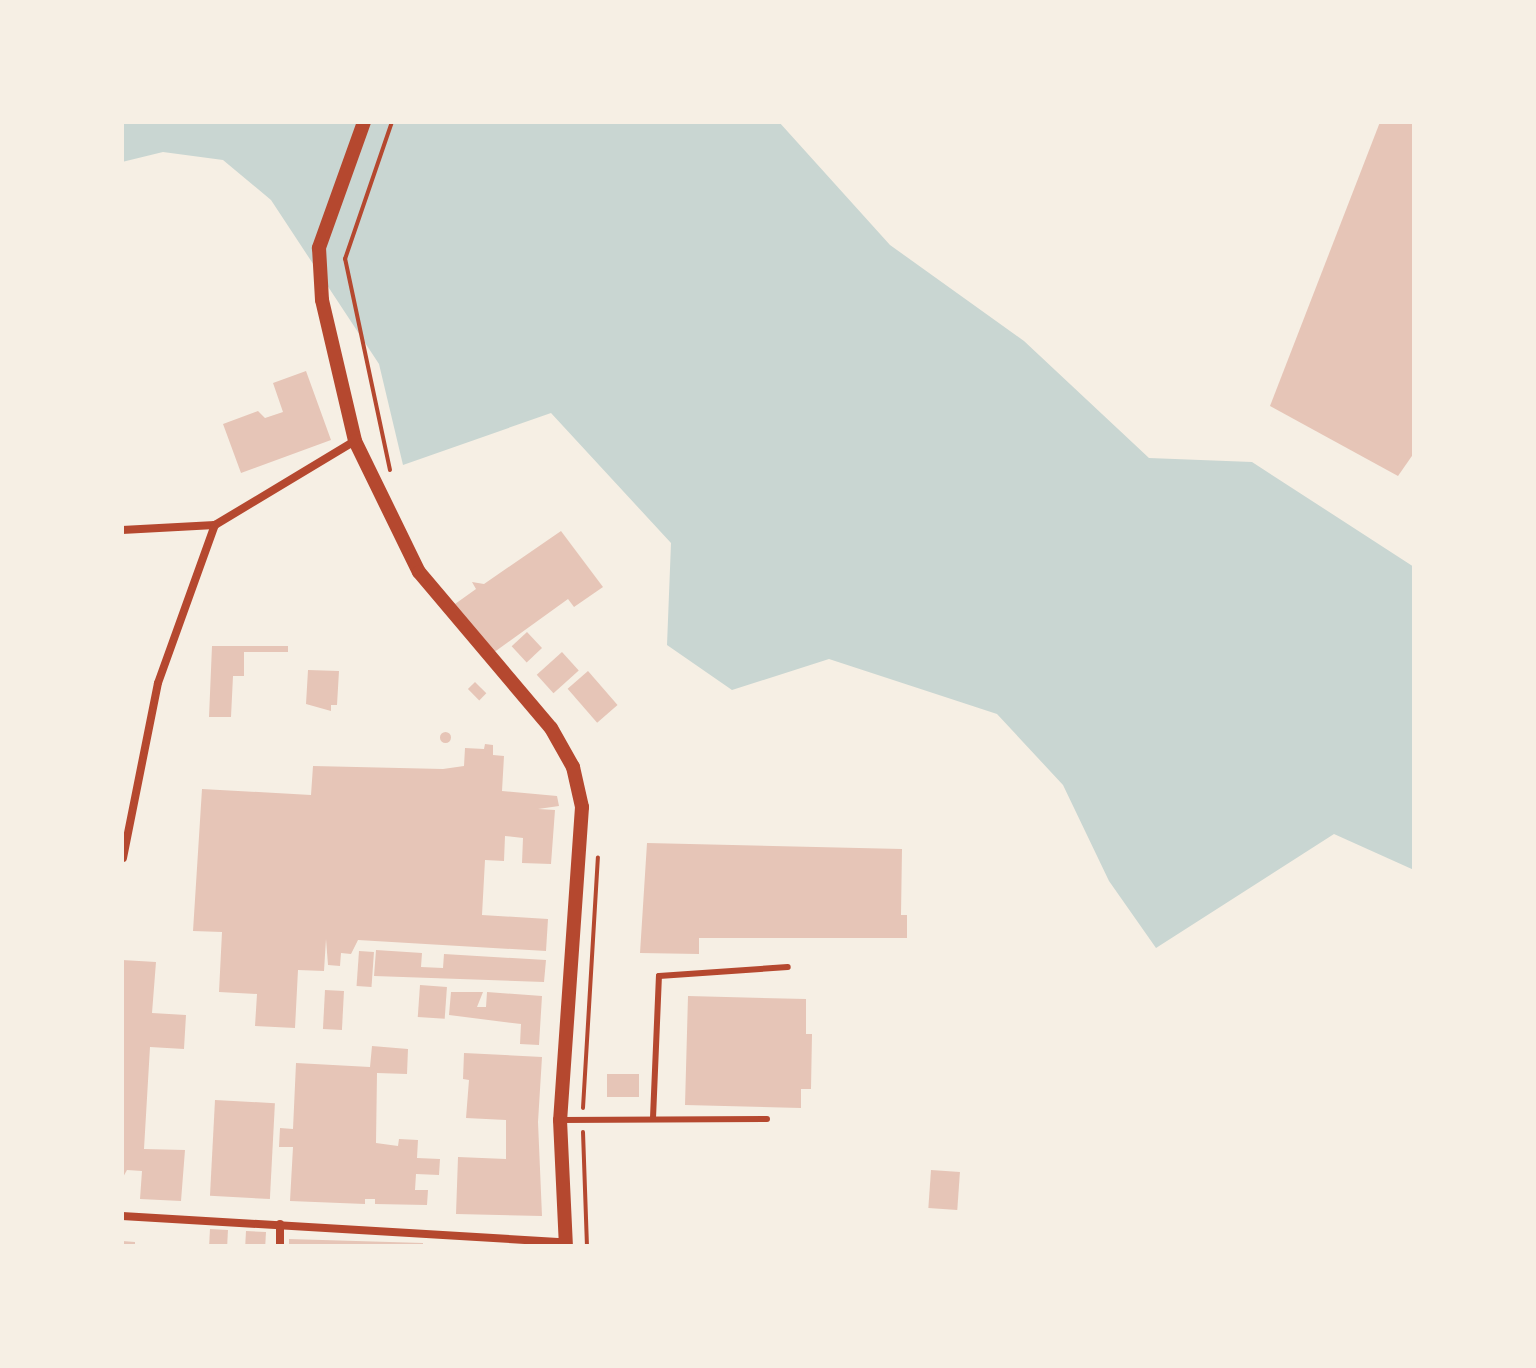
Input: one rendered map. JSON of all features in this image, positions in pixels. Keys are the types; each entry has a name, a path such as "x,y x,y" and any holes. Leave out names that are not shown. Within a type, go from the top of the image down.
{"street":[{"path":"122,1216 566,1244 560,1120 583,846 582,807 573,767 551,728 419,572 355,441 322,300 319,248 364,122"},
{"path":"122,530 215,525 355,441"},
{"path":"123,858 158,683 215,525"},
{"path":"280,1224 280,1246"}],"lane":[{"path":"653,1118 659,976 788,967"},
{"path":"560,1120 767,1119"}],"path":[{"path":"392,122 345,259 394,484"},
{"path":"587,1246 583,1119 598,853"}],"shaded area":[{"path":"122,122 779,122 890,245 1024,341 1149,458 1252,462 1414,567 1414,870 1334,834 1156,948 1109,881 1063,785 997,714 829,659 732,690 667,645 671,543 551,413 403,465 379,364 271,200 223,160 163,152 122,162"}],"building":[{"path":"1380,122 1414,122 1414,453 1398,476 1270,406"},
{"path":"306,371 331,440 241,473 223,424 258,411 265,418 283,412 273,383"},
{"path":"561,531 603,587 574,607 568,599 493,653 455,604 476,589 472,582 484,584"},
{"path":"527,632 542,648 527,662 512,646"},
{"path":"212,646 288,646 288,652 244,652 244,676 233,676 231,717 209,717"},
{"path":"562,652 579,671 553,693 537,675"},
{"path":"308,670 339,671 337,705 331,705 331,711 306,704"},
{"path":"588,671 618,705 597,723 568,689"},
{"path":"475,682 486,693 479,700 468,689"},
{"path":"445,731 451,737 445,743 439,737"},
{"path":"485,744 493,745 493,755 504,756 502,791 557,796 559,806 538,809 555,810 551,864 522,863 523,838 505,836 504,861 485,860 482,915 548,919 546,951 358,940 351,954 341,953 340,966 328,965 326,939 324,971 298,970 295,1028 255,1026 257,994 219,992 222,932 193,931 202,789 311,795 313,766 443,769 464,766 465,748 484,749"},
{"path":"647,843 902,849 901,915 907,915 907,938 699,938 699,954 640,953"},
{"path":"376,950 422,953 421,967 443,968 444,954 546,960 544,982 374,976"},
{"path":"359,951 374,952 372,987 357,986"},
{"path":"122,960 156,962 152,1013 186,1015 184,1049 150,1047 144,1149 185,1150 181,1201 140,1199 142,1171 127,1170 122,1179"},
{"path":"420,985 447,987 445,1019 418,1017"},
{"path":"325,990 344,991 342,1030 323,1029"},
{"path":"451,992 483,992 477,1007 486,1007 487,992 542,996 539,1045 520,1044 521,1024 449,1015"},
{"path":"688,996 806,999 806,1034 812,1034 811,1089 801,1089 801,1108 685,1105"},
{"path":"372,1046 408,1049 407,1074 377,1073 376,1143 398,1146 399,1139 418,1140 417,1158 440,1159 439,1175 416,1174 415,1190 428,1190 427,1205 375,1204 375,1199 365,1199 365,1204 290,1201 293,1147 279,1147 280,1128 293,1129 296,1063 370,1067"},
{"path":"464,1053 542,1057 538,1122 542,1216 456,1214 458,1157 506,1159 506,1120 466,1118 469,1080 463,1079"},
{"path":"607,1074 639,1074 639,1097 607,1097"},
{"path":"215,1100 275,1103 270,1199 210,1196"},
{"path":"931,1170 960,1172 957,1210 928,1208"},
{"path":"210,1229 228,1230 227,1246 209,1246"},
{"path":"246,1231 266,1232 265,1246 245,1246"},
{"path":"289,1239 423,1243 423,1246 289,1246"},
{"path":"122,1241 135,1242 135,1246 122,1246"}]}
